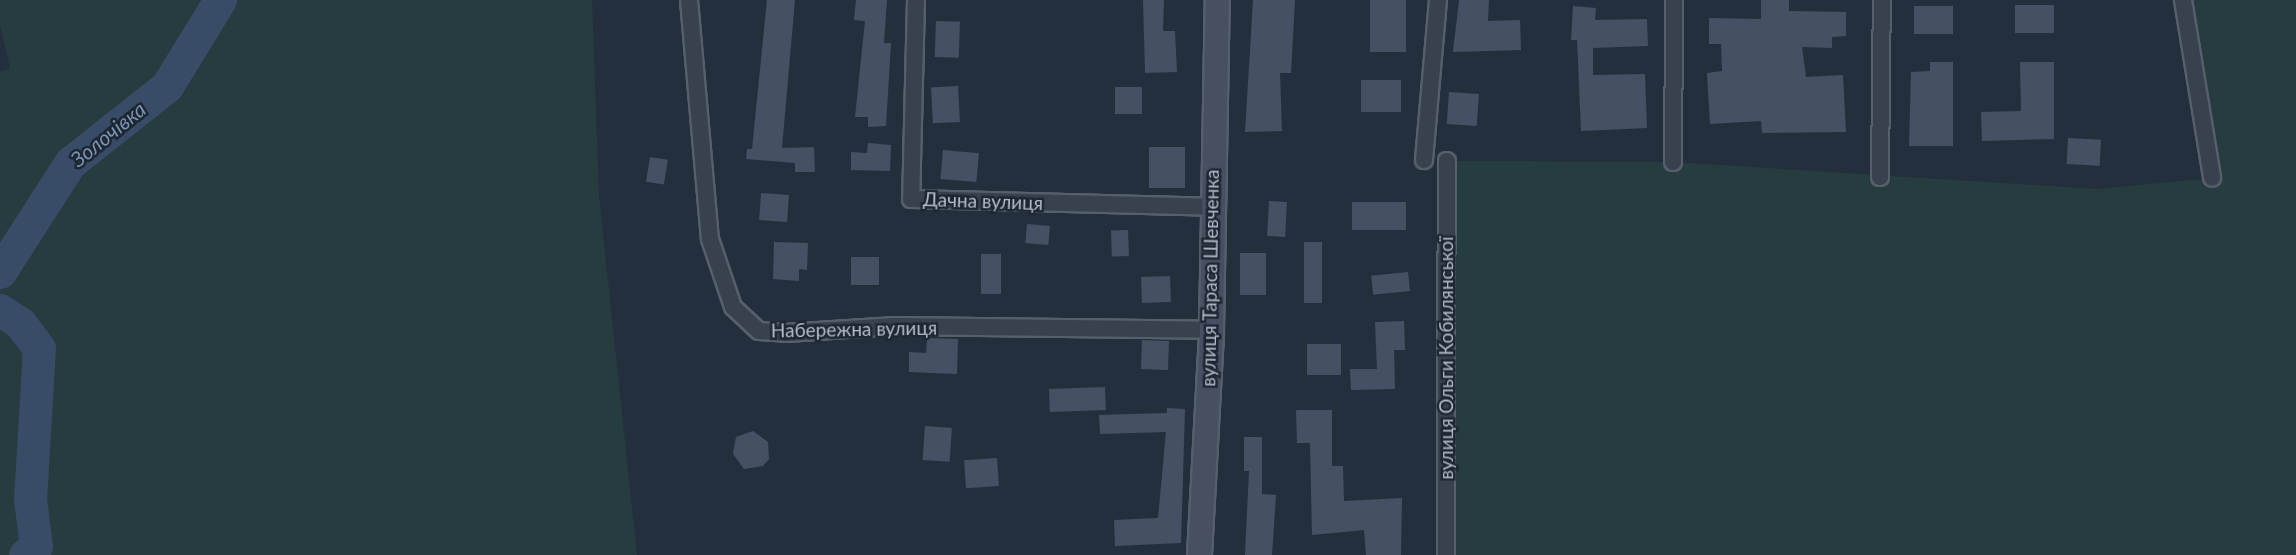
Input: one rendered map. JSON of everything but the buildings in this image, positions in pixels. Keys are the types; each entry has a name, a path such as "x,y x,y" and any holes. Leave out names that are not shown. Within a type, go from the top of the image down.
{"main road":[{"name":"вулиця Тараса Шевченка","path":"1199,555 1211,330 1217,0"}],"street":[{"name":"Набережна вулиця","path":"689,0 710,239 733,307 759,331 895,326 1211,330"},
{"name":"Дачна вулиця","path":"916,0 912,199 1212,207"},
{"path":"1424,160 1438,0"},
{"path":"1673,162 1674,0"},
{"path":"1880,177 1882,0"},
{"path":"2183,0 2212,178"},
{"name":"вулиця Ольги Кобилянської","path":"1446,555 1447,161"}],"green space":[{"path":"0,0 592,0 599,196 637,555 0,555 0,72 10,68 0,26"},
{"path":"2183,0 2296,0 2296,555 1446,555 1447,161 1673,162 2098,189 2212,178"}],"waterway":[{"name":"Золочівка","path":"0,272 70,163 167,86 220,0"},
{"name":"Золочівка","path":"0,310 20,323 39,348 30,499 36,546 25,555"}]}
